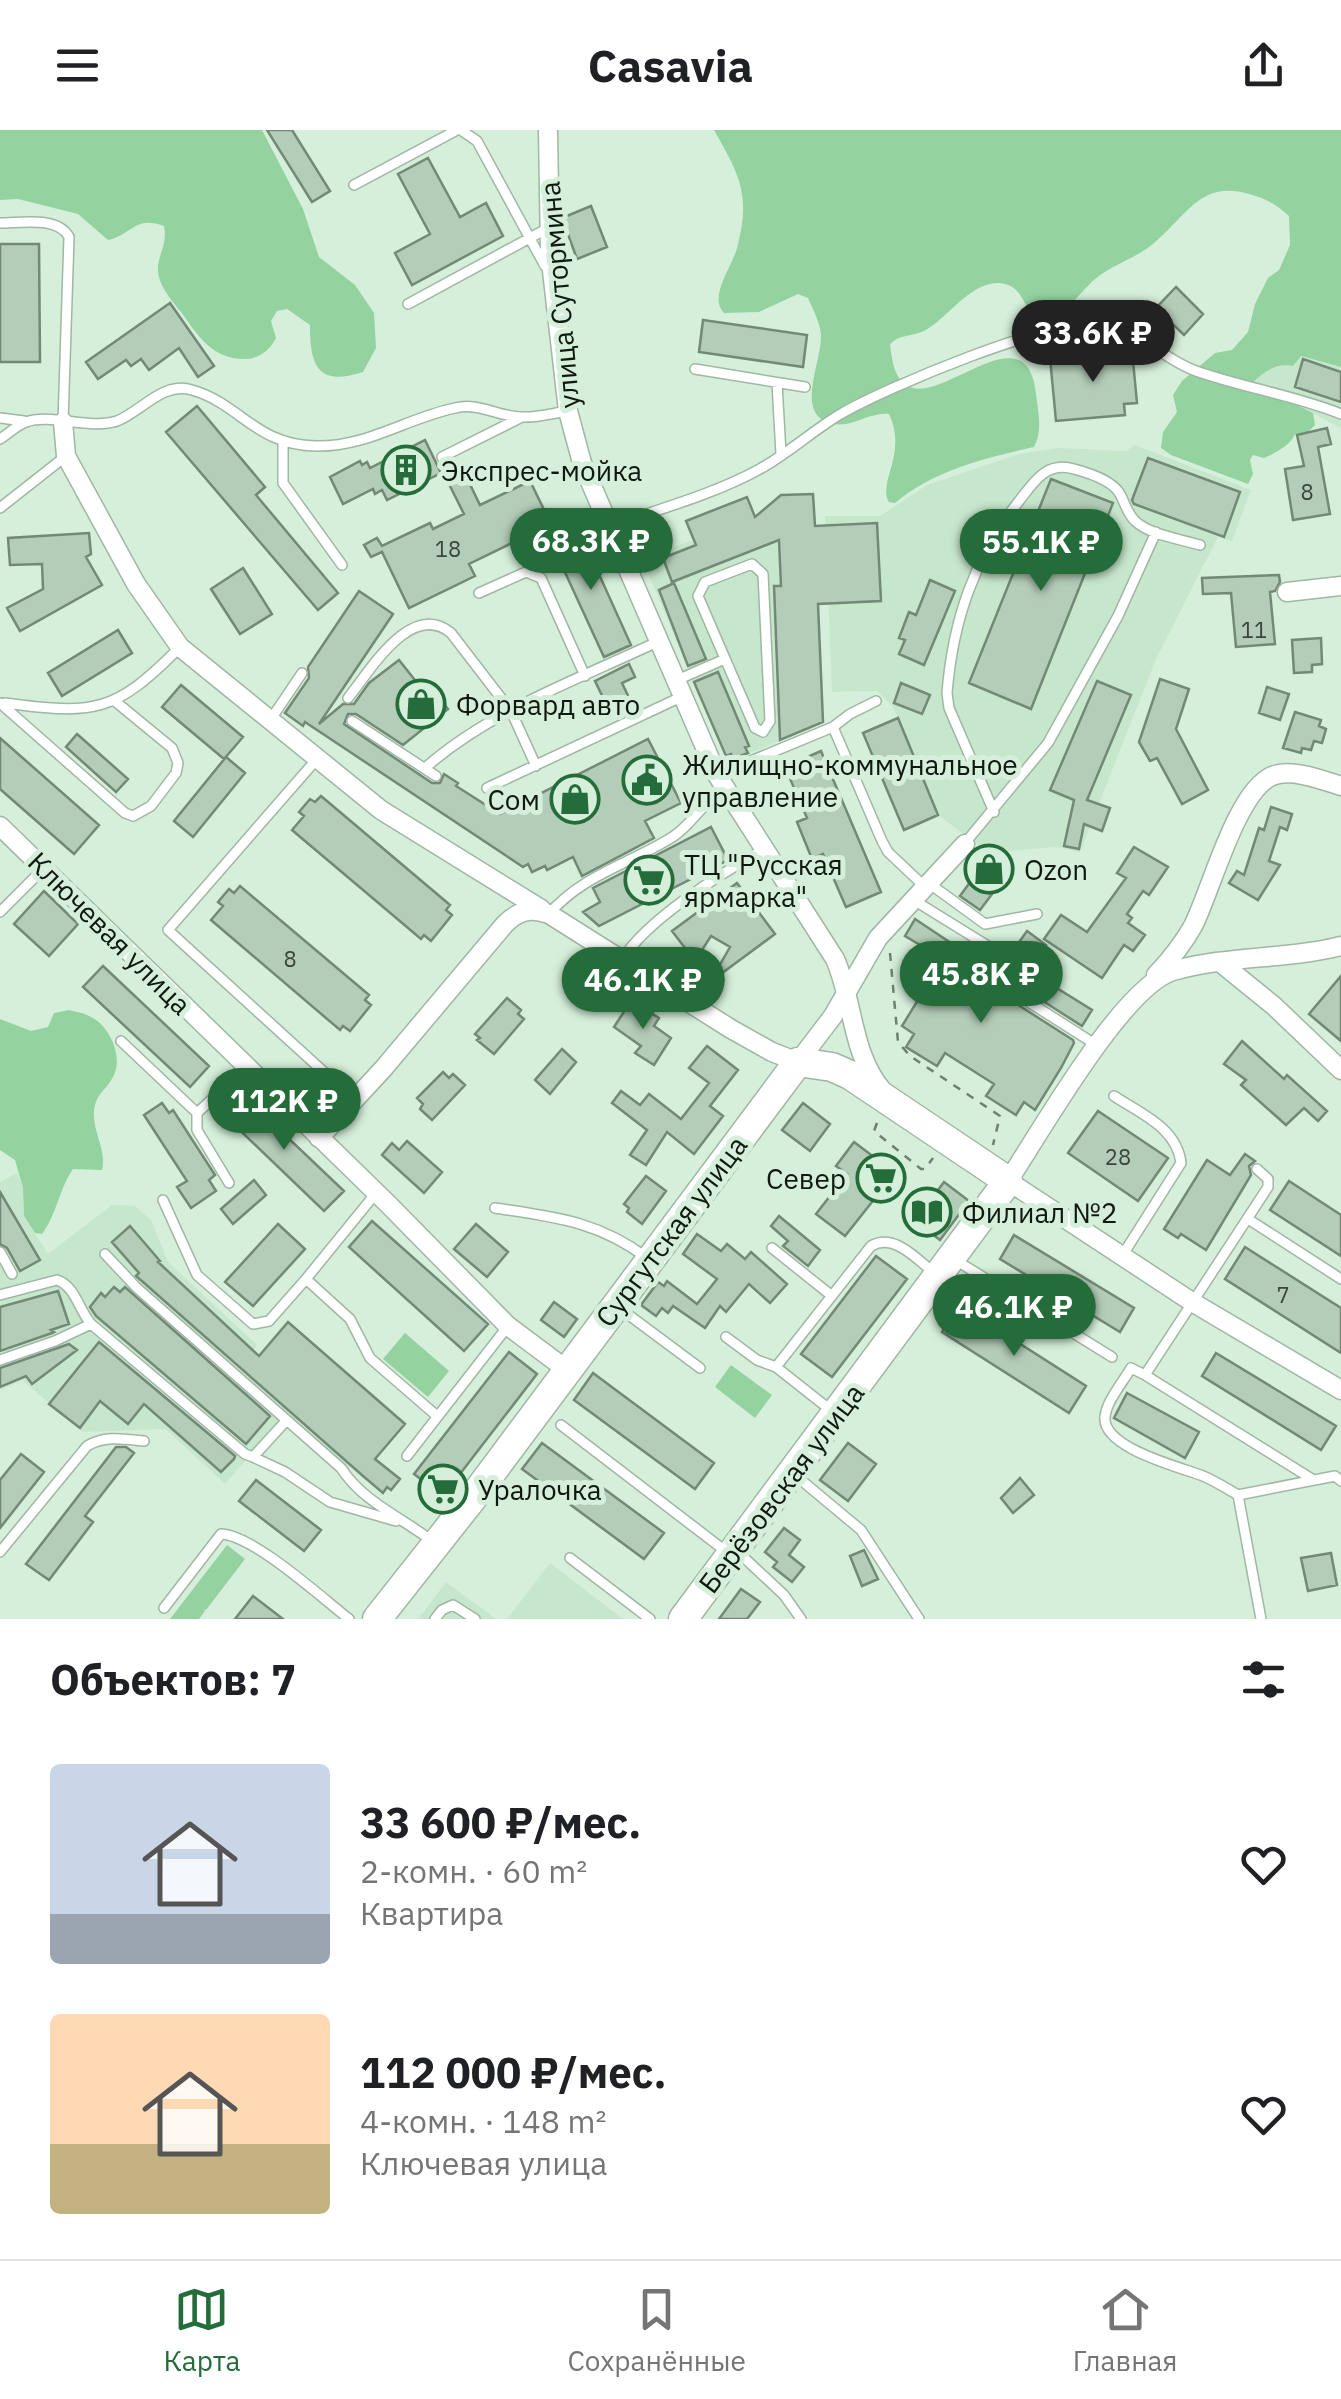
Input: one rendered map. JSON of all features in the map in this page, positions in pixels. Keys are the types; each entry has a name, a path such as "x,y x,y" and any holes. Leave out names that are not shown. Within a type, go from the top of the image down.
{"street":[{"name":"улица Сутормина","path":"548,130 554,291 568,411 582,463 722,783 835,959 847,990 863,1058 888,1108"},
{"path":"62,422 66,456 136,584 180,647 381,810 758,1045 798,1062 840,1070 888,1108 1008,1181 1192,1302 1341,1390"},
{"path":"1288,592 1341,586"},
{"name":"Берёзовская улица","path":"684,1619 946,1267 1128,1004 1178,951 1192,927 1229,835 1264,782 1279,774 1290,774 1341,786"},
{"name":"Ключевая улица","path":"0,826 508,1326 567,1370"},
{"name":"Сургутская улица","path":"377,1619 823,1031 878,938 965,844"},
{"path":"319,1138 384,1069 505,924 526,910 550,914"},
{"path":"1150,982 1168,972 1341,946"},
{"path":"1221,963 1341,1069"}],"lane":[{"path":"354,185 459,130 477,140 532,237 554,291"},
{"path":"0,222 56,225 69,238 62,422"},
{"path":"408,304 550,227"},
{"path":"609,527 744,478 838,415 881,392 993,350 1089,323 1134,334 1162,354 1198,371 1282,393 1341,414"},
{"path":"696,370 805,387"},
{"path":"777,382 781,454"},
{"path":"0,418 106,423 120,420 166,391 189,388 284,443 316,446 379,436 452,408 471,405 520,418"},
{"path":"442,457 520,418 568,411"},
{"path":"0,439 27,421"},
{"path":"284,443 283,483 342,564"},
{"path":"0,508 66,456"},
{"path":"994,812 949,708 948,693 965,599 982,554 1041,474 1059,466 1110,483 1117,488 1136,522 1200,546"},
{"path":"965,844 1048,743 1118,616 1156,532"},
{"path":"752,564 763,574 770,721 766,730 759,732 754,728 725,659 698,591 705,582 752,564"},
{"path":"479,593 526,572 541,578 585,676"},
{"path":"348,698 397,637 433,624 451,633 510,711 536,766"},
{"path":"425,768 458,741 510,711 658,642"},
{"path":"1,703 62,710 116,702 148,679 180,647"},
{"path":"487,788 536,766 725,659"},
{"path":"269,721 302,673"},
{"path":"1,703 133,816 151,806 176,773 178,763 172,748 116,702"},
{"path":"550,914 572,890 673,836 722,783 876,702"},
{"path":"352,721 436,776"},
{"path":"832,727 882,841 921,889 996,951 1004,964 1004,978 1010,990 1098,1046"},
{"path":"316,760 168,930 347,1093"},
{"path":"622,960 636,940 724,872 764,850"},
{"path":"0,912 45,868"},
{"path":"921,889 985,924 1037,914"},
{"path":"121,1041 197,1113 198,1130 229,1182"},
{"path":"197,1113 246,1068"},
{"path":"1114,1096 1176,1140 1181,1163 1122,1256"},
{"path":"1145,1374 1269,1183 1257,1170"},
{"path":"163,1200 197,1275 253,1324 269,1321 376,1193"},
{"path":"496,1208 592,1226 619,1238 649,1260"},
{"path":"1248,1219 1341,1280"},
{"path":"776,1367 871,1246 880,1241 894,1242 946,1267 1112,1357"},
{"path":"772,1248 832,1296"},
{"path":"0,1252 12,1274"},
{"path":"105,1254 137,1288 341,1468 351,1483 400,1522 436,1544"},
{"path":"306,1279 350,1319 370,1358 437,1416"},
{"path":"0,1295 57,1280 71,1290 91,1324 237,1449 284,1472 330,1502 400,1522"},
{"path":"616,1305 700,1368"},
{"path":"0,1360 91,1324"},
{"path":"407,1456 508,1326"},
{"path":"726,1337 757,1360 776,1367 836,1414"},
{"path":"1312,1479 1130,1368 1104,1415 1112,1434 1147,1457 1216,1482 1238,1495 1312,1479 1338,1478 1341,1465"},
{"path":"254,1458 286,1421"},
{"path":"561,1426 732,1552 784,1595 802,1619"},
{"path":"0,1552 87,1446 110,1438 144,1441"},
{"path":"792,1473 861,1530 919,1619"},
{"path":"1238,1495 1262,1619"},
{"path":"164,1608 221,1534 232,1534 349,1619"},
{"path":"570,1558 650,1619"},
{"path":"435,1619 442,1610 454,1605 475,1619"}],"path":[{"path":"892,944 898,1042 910,1056 1000,1116 989,1154"},
{"path":"888,1108 874,1131 921,1168 925,1169 937,1153"}],"shaded area":[{"path":"1300,356 1341,367 1341,428 1299,406 1256,392 1252,383 1266,370 1282,364 1293,366"},
{"path":"1135,445 1251,490 1232,541 1218,537 1156,659 1080,852 1055,847 989,853 938,815 893,707 877,691 832,692 825,516 880,516 927,485 1019,454 1060,448 1126,451"},
{"path":"813,494 823,723 728,762 642,559 755,517 781,495"},
{"path":"17,1173 23,1188 24,1216 48,1254 112,1205 135,1206 151,1220 168,1262 257,1345 253,1351 366,1449 343,1475 280,1421 225,1484 166,1429 83,1432 22,1380 0,1390 0,1182"},
{"path":"550,1563 623,1619 507,1619"},
{"path":"446,1582 496,1619 418,1619"}],"green space":[{"path":"0,130 262,130 303,209 319,257 355,285 374,313 376,348 363,372 335,377 319,369 312,351 310,325 287,309 277,311 271,321 276,338 260,355 234,358 216,351 194,330 161,282 158,265 164,226 140,224 108,240 78,214 18,199 0,200"},
{"path":"714,130 1341,130 1341,367 1301,356 1293,366 1276,367 1253,382 1256,392 1313,413 1315,425 1308,432 1295,434 1286,445 1264,458 1253,455 1253,474 1248,484 1161,448 1163,432 1177,412 1173,395 1182,381 1215,353 1232,350 1248,332 1255,304 1268,278 1279,270 1290,245 1289,216 1280,208 1249,194 1218,192 1196,203 1154,243 1102,274 1063,309 1047,314 1033,312 1014,288 996,283 973,291 924,331 893,341 890,345 897,374 902,382 917,389 935,386 998,360 1015,359 1029,369 1039,428 1034,447 961,467 926,482 895,503 889,502 886,494 895,442 889,414 835,424 822,420 815,412 812,388 821,335 808,298 798,294 759,312 724,313 720,306 720,290 741,230 743,200 731,160"},
{"path":"69,1010 98,1021 113,1043 117,1061 94,1110 102,1170 73,1169 42,1234 35,1233 24,1216 23,1188 15,1160 0,1150 0,1019 31,1031 48,1027 54,1013"},
{"path":"405,1333 449,1371 428,1397 383,1359"},
{"path":"731,1365 772,1395 755,1418 715,1387"},
{"path":"227,1545 245,1559 206,1610 199,1619 170,1619"}],"building":[{"path":"267,130 292,130 330,191 312,202"},
{"path":"428,158 460,217 486,203 503,236 412,285 395,253 430,234 398,174"},
{"path":"591,206 607,247 577,259 562,218"},
{"path":"0,244 39,244 40,362 0,362"},
{"path":"1176,287 1203,314 1184,335 1156,308"},
{"path":"170,303 214,366 198,377 179,348 149,370 141,359 131,366 126,360 98,379 86,362"},
{"path":"703,320 807,335 803,367 699,352"},
{"path":"1132,350 1137,403 1124,404 1125,415 1056,421 1050,358"},
{"path":"1303,359 1341,372 1341,402 1295,387"},
{"path":"197,406 265,487 256,495 338,593 318,610 166,432"},
{"path":"1327,428 1331,444 1318,447 1330,514 1293,520 1285,469 1304,466 1297,435"},
{"name":"Экспрес-мойка","path":"425,440 441,473 387,500 382,490 375,494 373,489 343,504 330,477 360,461 362,465 367,462 370,468"},
{"path":"1148,458 1240,492 1224,537 1134,504 1132,500"},
{"path":"465,474 480,505 530,481 551,524 469,564 475,576 409,608 382,552 371,557 364,545 377,538 382,546 430,523 433,529 464,514 448,482"},
{"path":"1051,479 1113,503 1031,709 969,683"},
{"path":"813,494 815,526 877,523 881,601 818,604 823,722 780,740 774,586 781,586 779,540 672,582 663,558 696,545 686,521 747,497 755,517 781,495"},
{"path":"579,530 631,645 604,657 551,542"},
{"path":"89,533 91,554 86,557 102,585 20,631 7,608 43,589 42,564 10,565 8,538"},
{"path":"243,568 272,614 240,634 211,589"},
{"path":"1279,575 1280,582 1270,592 1275,644 1236,647 1231,593 1203,594 1202,578"},
{"path":"930,580 955,591 924,665 899,654 905,640 899,638 909,612 916,615"},
{"path":"674,583 706,659 688,666 659,590"},
{"path":"359,591 393,614 319,724 343,704 354,704 369,683 399,660 422,689 428,684 448,709 403,745 356,714 348,714 344,724 432,783 440,783 444,774 500,814 648,739 681,803 645,821 654,838 582,876 573,857 547,870 545,866 532,872 528,864 523,867 305,722 303,726 285,713 309,678 308,667"},
{"path":"118,630 132,653 62,696 48,673"},
{"path":"1321,638 1322,664 1312,665 1312,672 1294,673 1292,640"},
{"path":"629,664 635,677 622,683 632,704 611,714 595,681"},
{"path":"718,672 749,746 745,747 748,753 733,759 731,754 726,756 694,682"},
{"path":"1160,679 1189,689 1176,729 1208,790 1182,804 1157,758 1150,761 1139,742"},
{"path":"1097,681 1131,695 1087,800 1110,808 1102,831 1084,824 1079,849 1064,846 1074,800 1050,790"},
{"path":"901,683 930,695 922,714 894,703"},
{"path":"181,685 243,737 224,759 162,707"},
{"path":"1267,687 1289,694 1280,720 1259,713"},
{"path":"1295,712 1321,720 1319,726 1326,729 1322,743 1314,741 1311,750 1302,748 1301,753 1283,748"},
{"path":"898,718 938,815 904,830 863,733"},
{"path":"77,734 128,779 116,792 66,747"},
{"path":"0,738 99,825 74,854 0,789"},
{"path":"821,751 881,892 846,907 823,854 812,859 797,822 807,818 785,767"},
{"path":"226,757 245,773 193,837 174,821"},
{"path":"321,796 450,905 446,910 452,915 431,941 424,935 421,939 292,830 304,816 299,812 310,799 315,802"},
{"path":"1271,807 1292,814 1287,830 1280,827 1269,861 1280,865 1258,900 1229,883 1237,871 1244,875 1259,828 1264,830"},
{"name":"ТЦ \"Русская ярмарка\"","path":"711,827 728,860 599,926 583,912 600,902 593,888"},
{"path":"1134,847 1168,867 1149,895 1143,891 1127,914 1132,918 1128,923 1145,935 1133,951 1124,945 1102,978 1044,939 1061,915 1087,932 1126,878 1117,873"},
{"path":"987,859 1007,874 980,910 960,896"},
{"path":"737,883 775,934 710,982 730,947 711,936 695,961 672,931"},
{"path":"240,886 369,995 365,1000 371,1005 350,1031 343,1026 340,1030 211,920 223,906 218,902 229,889 234,893"},
{"path":"44,891 78,924 49,956 14,924"},
{"path":"915,919 975,959 980,951 990,957 993,965 980,986 1010,1004 1012,1001 1073,1040 1035,1110 1024,1102 1016,1115 986,1096 994,1084 945,1053 937,1066 906,1047 914,1034 902,1026 934,974 911,960 920,945 905,936"},
{"path":"1027,931 1046,945 1030,966 1012,952"},
{"path":"103,966 209,1066 190,1087 83,987"},
{"path":"1031,972 1092,1010 1082,1026 1021,987"},
{"path":"1341,976 1341,1041 1309,1014"},
{"path":"507,998 521,1010 518,1014 524,1019 494,1054 475,1034"},
{"path":"631,1001 659,1018 654,1026 671,1038 654,1065 635,1053 641,1046 614,1027"},
{"path":"1242,1041 1327,1111 1318,1121 1304,1108 1286,1125 1241,1085 1246,1080 1224,1064"},
{"path":"707,1046 738,1070 710,1106 723,1116 694,1154 667,1132 646,1165 630,1155 647,1130 612,1103 621,1091 640,1105 649,1094 681,1119 709,1083 689,1068"},
{"path":"562,1049 576,1062 550,1094 535,1080"},
{"path":"443,1072 449,1078 453,1074 465,1085 432,1120 420,1109 423,1104 417,1098"},
{"path":"243,1095 344,1191 324,1211 224,1115"},
{"path":"162,1103 169,1113 173,1110 215,1175 209,1180 216,1191 191,1208 177,1187 187,1181 144,1115"},
{"path":"803,1103 830,1124 810,1151 782,1130"},
{"path":"1098,1111 1168,1158 1138,1201 1068,1153"},
{"path":"407,1141 442,1172 424,1193 382,1155 392,1143 399,1150"},
{"path":"854,1142 895,1173 845,1236 816,1214 847,1174 836,1166"},
{"path":"1245,1154 1255,1161 1249,1166 1251,1175 1206,1250 1181,1234 1178,1238 1164,1229 1207,1160 1230,1175"},
{"path":"646,1176 666,1191 642,1224 627,1212 629,1208 624,1204"},
{"path":"254,1180 266,1195 233,1224 221,1209"},
{"path":"1289,1181 1341,1215 1341,1256 1270,1210"},
{"path":"944,1182 969,1201 940,1240 915,1221"},
{"path":"0,1192 40,1260 20,1271 7,1248 0,1244"},
{"path":"779,1216 820,1250 808,1266 783,1246 788,1241 771,1226"},
{"path":"372,1221 488,1324 464,1351 349,1247"},
{"path":"278,1224 305,1249 253,1306 225,1282"},
{"path":"476,1224 508,1252 487,1277 454,1249"},
{"path":"130,1226 158,1262 259,1356 288,1322 405,1424 375,1459 400,1479 391,1490 387,1487 383,1493 136,1276 139,1273 112,1242"},
{"path":"697,1234 721,1251 727,1244 745,1259 751,1252 787,1284 770,1303 749,1284 726,1312 720,1306 705,1328 673,1306 668,1313 662,1308 656,1316 641,1305 658,1282 664,1286 667,1281 697,1304 717,1279 683,1254"},
{"path":"1014,1235 1134,1308 1120,1332 1000,1259"},
{"path":"1245,1247 1341,1308 1341,1353 1225,1279"},
{"path":"876,1256 907,1279 832,1377 801,1354"},
{"path":"114,1287 120,1292 125,1287 270,1416 246,1444 96,1316 90,1307 101,1293 105,1297"},
{"path":"58,1291 69,1324 0,1351 0,1307"},
{"path":"554,1302 577,1319 564,1337 541,1320"},
{"path":"959,1305 1086,1386 1069,1413 942,1332"},
{"path":"99,1342 234,1459 221,1472 144,1404 128,1424 100,1401 80,1428 49,1404"},
{"path":"69,1344 77,1350 32,1384 26,1376 0,1387 0,1368"},
{"path":"509,1352 537,1374 443,1496 414,1474"},
{"path":"1216,1353 1336,1426 1321,1450 1202,1376"},
{"path":"593,1373 714,1463 695,1489 574,1400"},
{"path":"1127,1393 1199,1432 1185,1458 1114,1418"},
{"path":"542,1443 664,1533 644,1559 522,1469"},
{"path":"848,1443 876,1464 848,1501 820,1480"},
{"path":"116,1447 126,1447 134,1453 85,1516 93,1522 49,1580 26,1564"},
{"path":"21,1454 44,1472 0,1528 0,1480"},
{"path":"1020,1478 1034,1495 1013,1513 1001,1498"},
{"path":"256,1480 321,1530 304,1551 239,1501"},
{"path":"784,1528 800,1540 789,1555 804,1567 792,1582 773,1567 777,1562 765,1552"},
{"path":"864,1550 878,1579 862,1586 850,1556"},
{"path":"1331,1553 1337,1585 1308,1591 1301,1558"},
{"path":"741,1589 760,1602 747,1619 719,1619"},
{"path":"253,1596 283,1619 235,1619"}],"place":[{"name":"Экспрес-мойка","path":"406,470"},
{"name":"Форвард авто","path":"421,704"},
{"name":"Жилищно-коммунальное управление","path":"647,780"},
{"name":"Сом","path":"575,799"},
{"name":"Ozon","path":"989,869"},
{"name":"ТЦ \"Русская ярмарка\"","path":"649,880"},
{"name":"Север","path":"881,1178"},
{"name":"Филиал №2","path":"927,1212"},
{"name":"Уралочка","path":"443,1489"}]}
